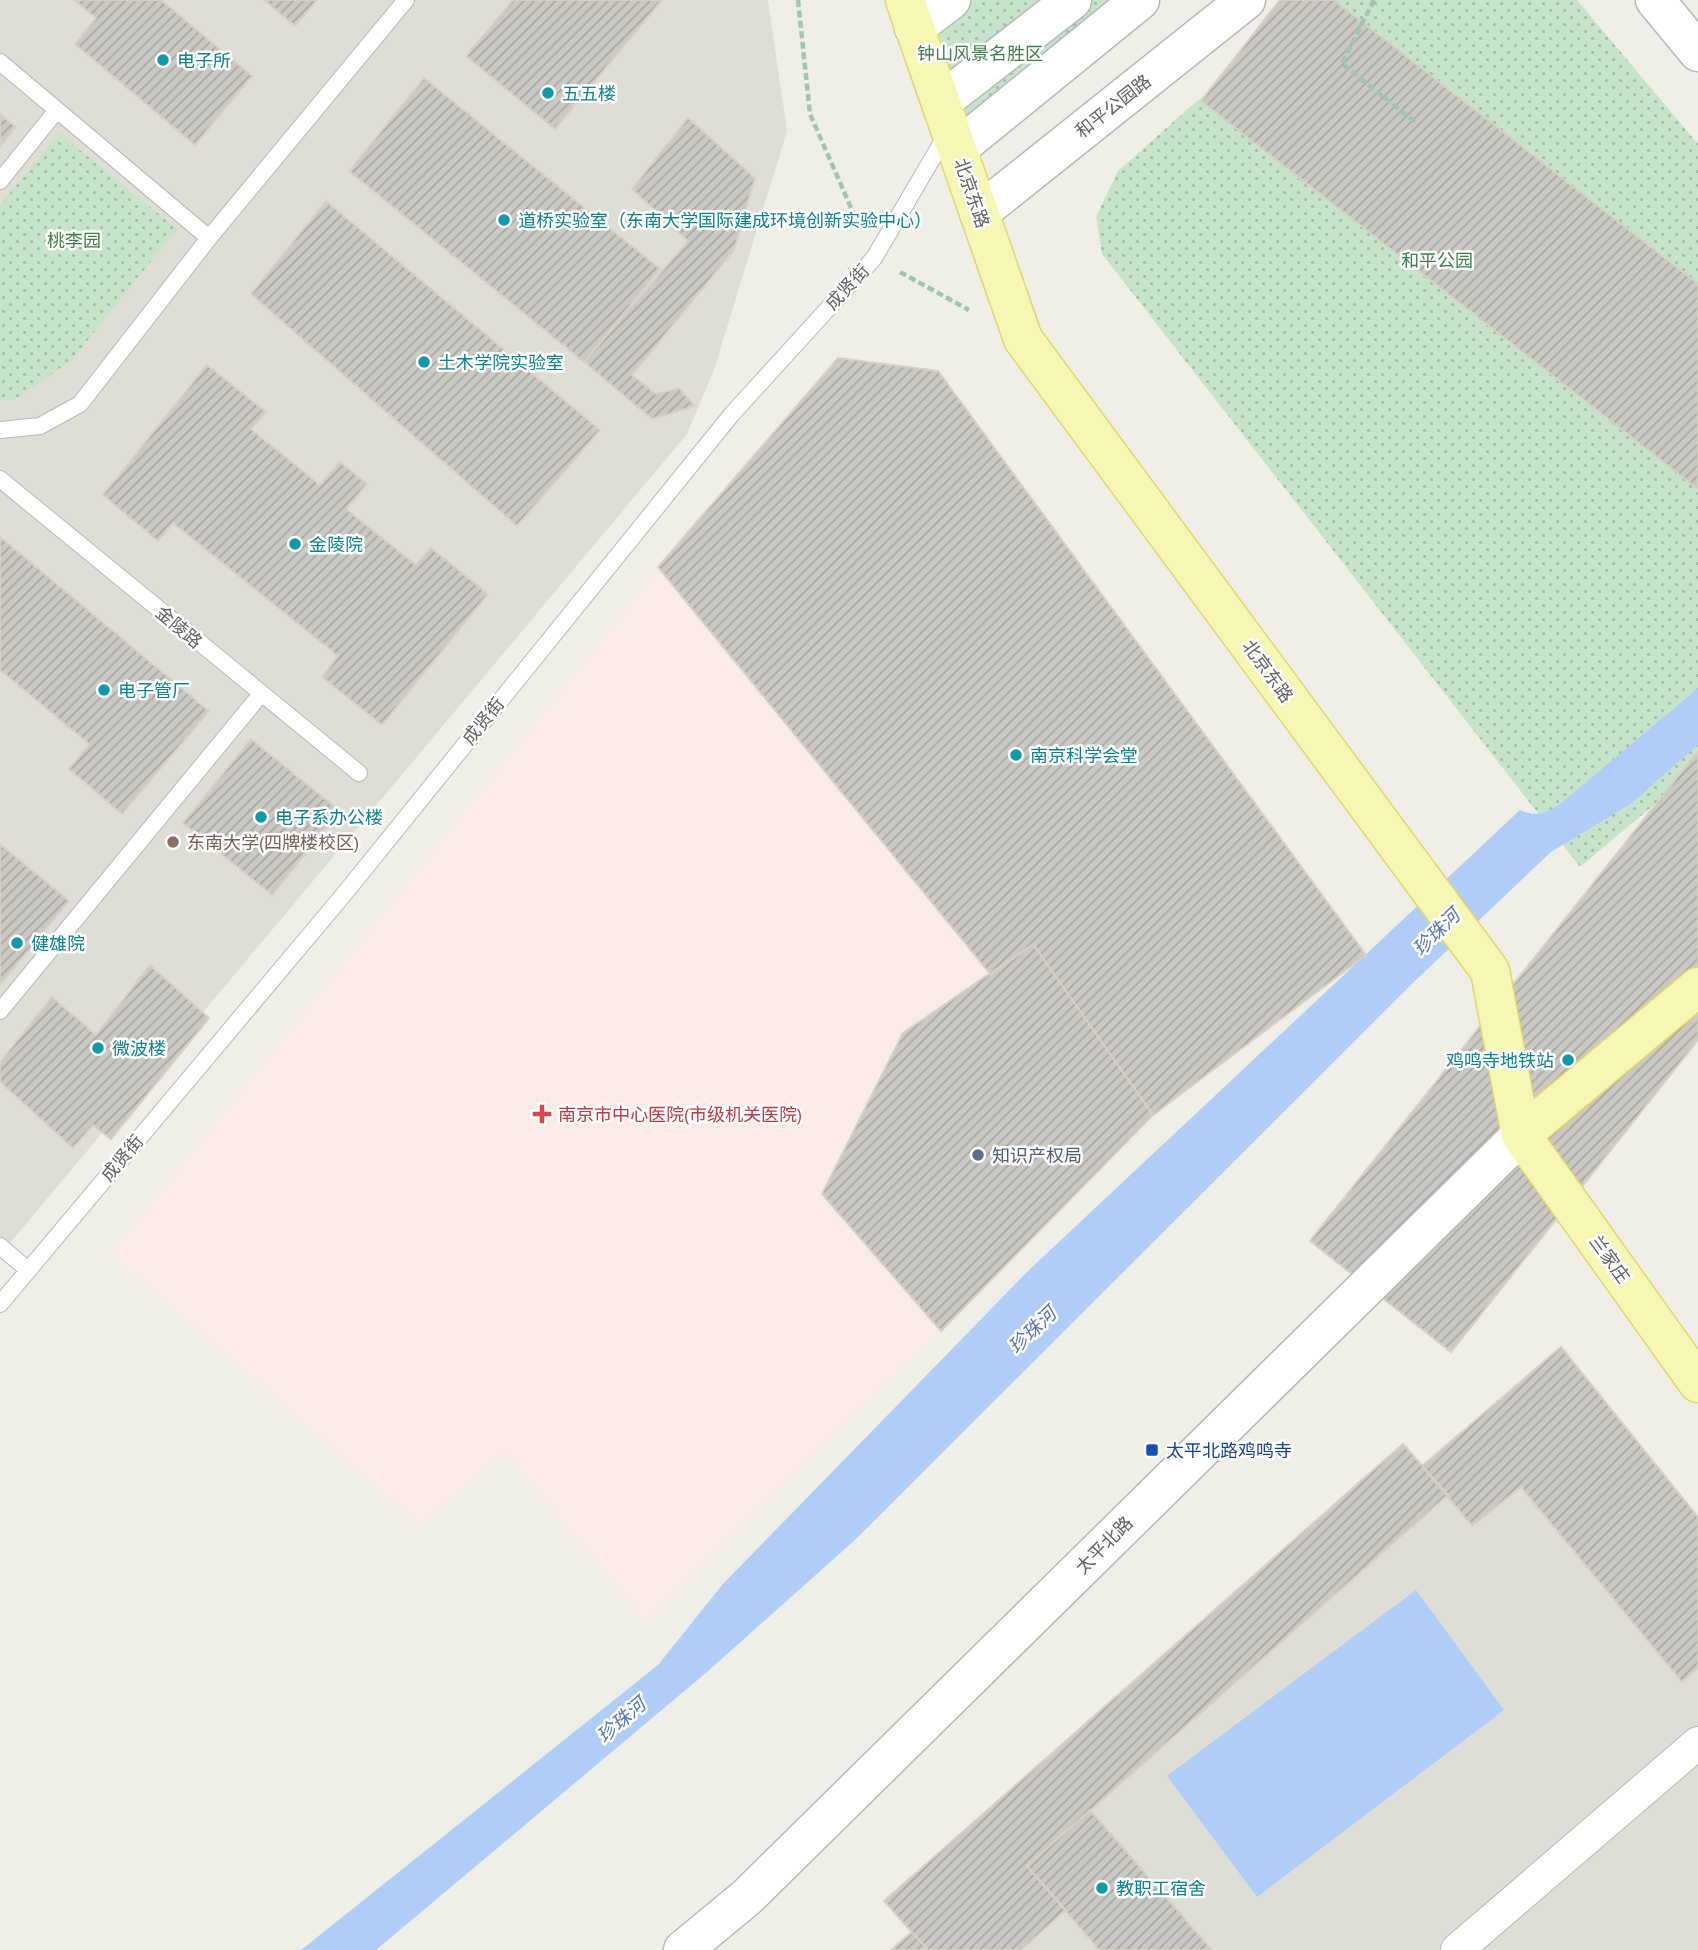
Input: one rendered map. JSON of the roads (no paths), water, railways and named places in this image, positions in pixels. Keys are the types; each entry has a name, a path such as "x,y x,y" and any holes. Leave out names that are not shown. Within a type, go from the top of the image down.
{"main road":[{"path":"909,14 951,0"},
{"path":"949,126 1072,0"},
{"path":"949,126 1140,0"},
{"name":"和平公园路","path":"979,213 1246,0"},
{"path":"1656,0 1698,52"},
{"name":"北京东路","path":"909,14 1023,339 1490,971 1521,1135"},
{"path":"1521,1135 1698,987"},
{"name":"兰家庄","path":"1521,1135 1698,1383"},
{"name":"太平北路","path":"683,1950 747,1897 1521,1135"}],"street":[{"path":"1457,1950 1698,1743"}],"lane":[{"path":"0,430 40,426 80,404 209,238 406,0"},
{"path":"0,62 209,238"},
{"path":"0,181 57,110"},
{"name":"成贤街","path":"0,1304 345,893 732,414 874,258 949,126"},
{"name":"金陵路","path":"0,479 359,773"},
{"path":"0,1011 261,694"},
{"path":"0,1246 28,1270"}],"water":[{"name":"珍珠河","path":"1698,688 1698,745 1632,803 1551,852 1417,979 856,1539 707,1672 376,1950 301,1950 658,1665 722,1585 1029,1270 1520,810 1540,814 1559,805"},
{"path":"1416,1590 1504,1710 1257,1897 1167,1776"}],"place":[{"name":"电子所","path":"163,60"},
{"name":"五五楼","path":"548,93"},
{"name":"道桥实验室（东南大学国际建成环境创新实验中心）","path":"504,220"},
{"name":"土木学院实验室","path":"424,362"},
{"name":"金陵院","path":"295,544"},
{"name":"电子管厂","path":"104,690"},
{"name":"南京科学会堂","path":"1016,755"},
{"name":"电子系办公楼","path":"261,817"},
{"name":"东南大学(四牌楼校区)","path":"173,842"},
{"name":"健雄院","path":"17,943"},
{"name":"微波楼","path":"98,1048"},
{"name":"鸡鸣寺地铁站","path":"1568,1060"},
{"name":"南京市中心医院(市级机关医院)","path":"542,1114"},
{"name":"知识产权局","path":"978,1155"},
{"name":"太平北路鸡鸣寺","path":"1152,1450"},
{"name":"教职工宿舍","path":"1102,1888"}],"park label":[{"name":"钟山风景名胜区","path":"980,53"},
{"name":"桃李园","path":"74,240"},
{"name":"和平公园","path":"1437,260"}]}
